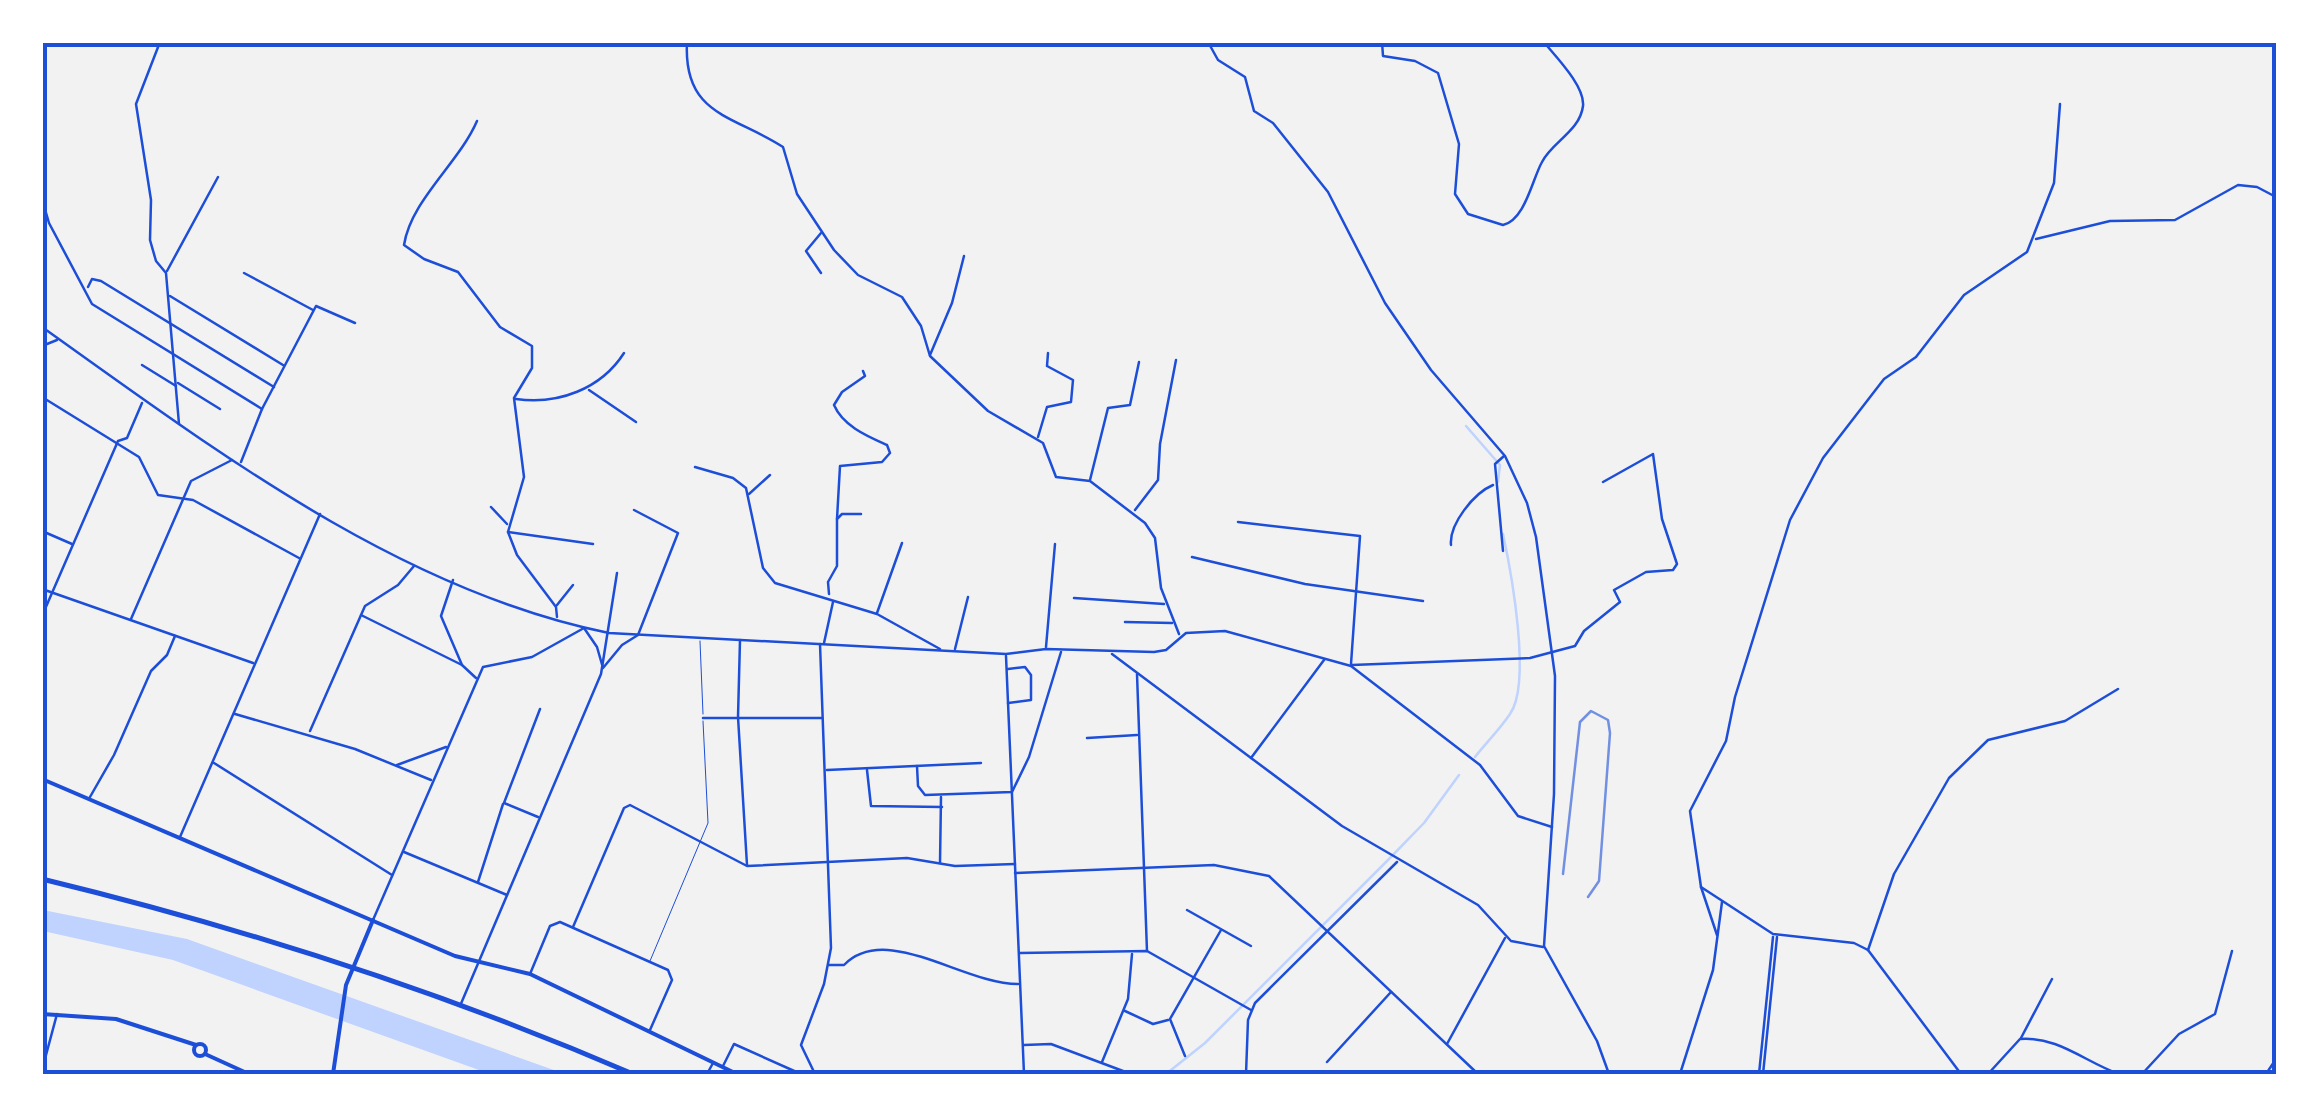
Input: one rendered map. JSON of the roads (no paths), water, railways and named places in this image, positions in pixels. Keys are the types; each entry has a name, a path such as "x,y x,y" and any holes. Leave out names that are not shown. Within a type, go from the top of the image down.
{"main road":[{"path":"42,880 214,921 459,1007 633,1074"}],"street":[{"path":"115,42 160,44 136,104 150,200 150,240 166,272 180,426"},
{"path":"686,42 694,92 714,110 783,147 797,194 822,232 852,270 906,301 921,326 930,356 988,411 1038,438 1048,450 1053,474 1090,481 1134,511 1155,538 1165,604 1180,636"},
{"path":"1208,42 1218,60 1245,78 1254,111 1273,123 1328,192 1385,302 1424,360 1505,456 1534,527 1552,654 1552,828 1544,946 1596,1041 1609,1074"},
{"path":"1382,42 1382,56 1415,61 1438,72 1459,144 1455,194 1468,214 1503,226 1516,218 1546,154 1568,133 1582,110 1582,96 1548,47"},
{"path":"1716,935 1701,887 1690,810 1726,741 1735,697 1798,501 1823,458 1884,379 1916,357 1964,295 2016,262 2034,239 2054,183 2060,104"},
{"path":"477,121 466,147 417,214 404,245 424,259 458,272 500,327 532,346 532,368 514,398 524,477 508,532 517,555 556,607 557,619"},
{"path":"166,272 218,178"},
{"path":"2034,239 2110,221 2175,220 2238,185 2257,187 2276,197"},
{"path":"42,199 50,223 92,304 262,409"},
{"path":"821,274 806,251 822,232"},
{"path":"930,356 952,303 964,256"},
{"path":"244,273 315,308 354,322"},
{"path":"87,288 92,279 100,281 274,387"},
{"path":"168,294 284,366"},
{"path":"241,464 262,409 315,308"},
{"path":"42,327 142,402 320,513 453,580 557,619 609,633 1006,654 1046,649 1111,653 1166,650 1180,636 1226,632 1351,666 1552,654 1575,646 1584,631 1620,602 1614,590 1646,572 1676,566 1662,519 1653,454 1603,482"},
{"path":"42,346 58,339"},
{"path":"514,398 538,401 588,388 604,380 624,353"},
{"path":"1038,438 1043,413 1047,407 1070,402 1074,380 1047,366 1048,353"},
{"path":"1134,511 1157,485 1160,444 1176,360"},
{"path":"1090,481 1108,408 1130,404 1138,362"},
{"path":"142,365 220,409"},
{"path":"814,1074 802,1051 802,1039 829,965 830,863 822,644 831,599 828,582 837,566 840,466 882,462 890,453 887,445 838,415 834,406 842,392 865,376 863,371"},
{"path":"588,388 636,422"},
{"path":"42,397 142,459 158,495 183,497 300,559"},
{"path":"42,616 118,441 126,438 142,402"},
{"path":"1503,552 1494,484 1496,462 1505,456"},
{"path":"130,620 194,478 233,459"},
{"path":"695,467 733,478 748,495 767,576 783,587 877,614 942,650"},
{"path":"748,495 770,475"},
{"path":"1451,546 1451,532 1475,494 1494,484"},
{"path":"491,507 508,525"},
{"path":"603,668 638,634 678,533 634,510"},
{"path":"180,838 320,513"},
{"path":"837,519 842,514 860,514"},
{"path":"1238,522 1360,536 1351,666"},
{"path":"42,531 74,544"},
{"path":"508,532 594,544"},
{"path":"877,614 902,543"},
{"path":"1046,649 1055,544"},
{"path":"1192,557 1305,584 1423,602"},
{"path":"309,734 370,600 398,586 415,564"},
{"path":"459,1007 603,668 617,573"},
{"path":"453,580 441,616 462,665"},
{"path":"556,607 572,585"},
{"path":"42,589 255,664"},
{"path":"954,651 968,597"},
{"path":"1074,598 1165,604"},
{"path":"361,615 462,665 478,679"},
{"path":"1125,622 1174,623"},
{"path":"584,628 597,646 603,668"},
{"path":"333,1074 344,992 402,851 487,663 517,662 584,628"},
{"path":"89,799 114,755 151,671 168,655 175,636"},
{"path":"740,640 738,717 747,866"},
{"path":"1012,792 1029,756 1061,650"},
{"path":"1111,653 1342,826 1478,905 1506,937 1522,946 1544,946"},
{"path":"1006,654 1024,1074"},
{"path":"1250,758 1325,659"},
{"path":"1351,666 1473,760 1518,816 1552,828"},
{"path":"1007,669 1024,667 1031,675 1031,700 1008,702"},
{"path":"1137,673 1147,951"},
{"path":"1868,950 1894,874 1949,778 1988,740 2065,721 2118,688"},
{"path":"478,883 540,709"},
{"path":"234,714 309,734 433,780"},
{"path":"703,718 823,718"},
{"path":"1087,738 1138,735"},
{"path":"396,766 449,746"},
{"path":"213,762 392,875"},
{"path":"825,770 980,762"},
{"path":"917,766 919,790 926,795 1012,792"},
{"path":"867,768 871,806 942,808"},
{"path":"42,778 478,963 530,974 738,1074"},
{"path":"940,863 941,796"},
{"path":"504,802 540,818"},
{"path":"573,927 624,808 630,806 747,866 899,858 1015,864"},
{"path":"402,851 507,896"},
{"path":"1246,1074 1250,1010 1397,859"},
{"path":"1015,873 1214,865 1260,872 1285,887 1478,1074"},
{"path":"1701,887 1776,934 1854,943 1868,950 1961,1074"},
{"path":"1680,1074 1708,987 1722,900"},
{"path":"1187,910 1251,946"},
{"path":"530,974 550,926 560,922 650,961 668,970 672,980 650,1032"},
{"path":"1124,1011 1153,1024 1170,1019 1221,930"},
{"path":"1761,1074 1776,934"},
{"path":"1447,1044 1506,937"},
{"path":"829,965 844,966 858,951 880,948 931,961 984,982 1020,984"},
{"path":"1102,1062 1124,1011 1132,951"},
{"path":"1018,953 1147,951 1250,1010"},
{"path":"2142,1074 2180,1034 2214,1014 2232,951"},
{"path":"1988,1074 2020,1040 2052,980"},
{"path":"1327,1062 1392,990"},
{"path":"42,1014 116,1019 180,1040 249,1074"},
{"path":"42,1070 57,1014"},
{"path":"1170,1019 1185,1056"},
{"path":"2020,1040 2070,1050 2118,1074"},
{"path":"722,1067 734,1044 802,1074"},
{"path":"1022,1045 1051,1044 1131,1074"},
{"path":"195,1047 198,1056 206,1052"},
{"path":"2266,1074 2276,1059"},
{"path":"707,1074 713,1063"},
{"path":"777,1074 782,1066"}],"lane":[{"path":"650,961 708,823 700,638"}],"water":[{"path":"43,910 187,939 565,1074 490,1074 173,960 43,931"}],"waterway":[{"path":"1466,426 1500,465 1498,482"},
{"path":"1475,757 1510,714 1519,678 1518,626 1503,534"},
{"path":"1166,1074 1205,1043 1386,862 1424,823 1459,775"}],"railway":[{"path":"1563,874 1580,722 1591,711 1608,720 1610,733 1599,881 1588,897"}]}
